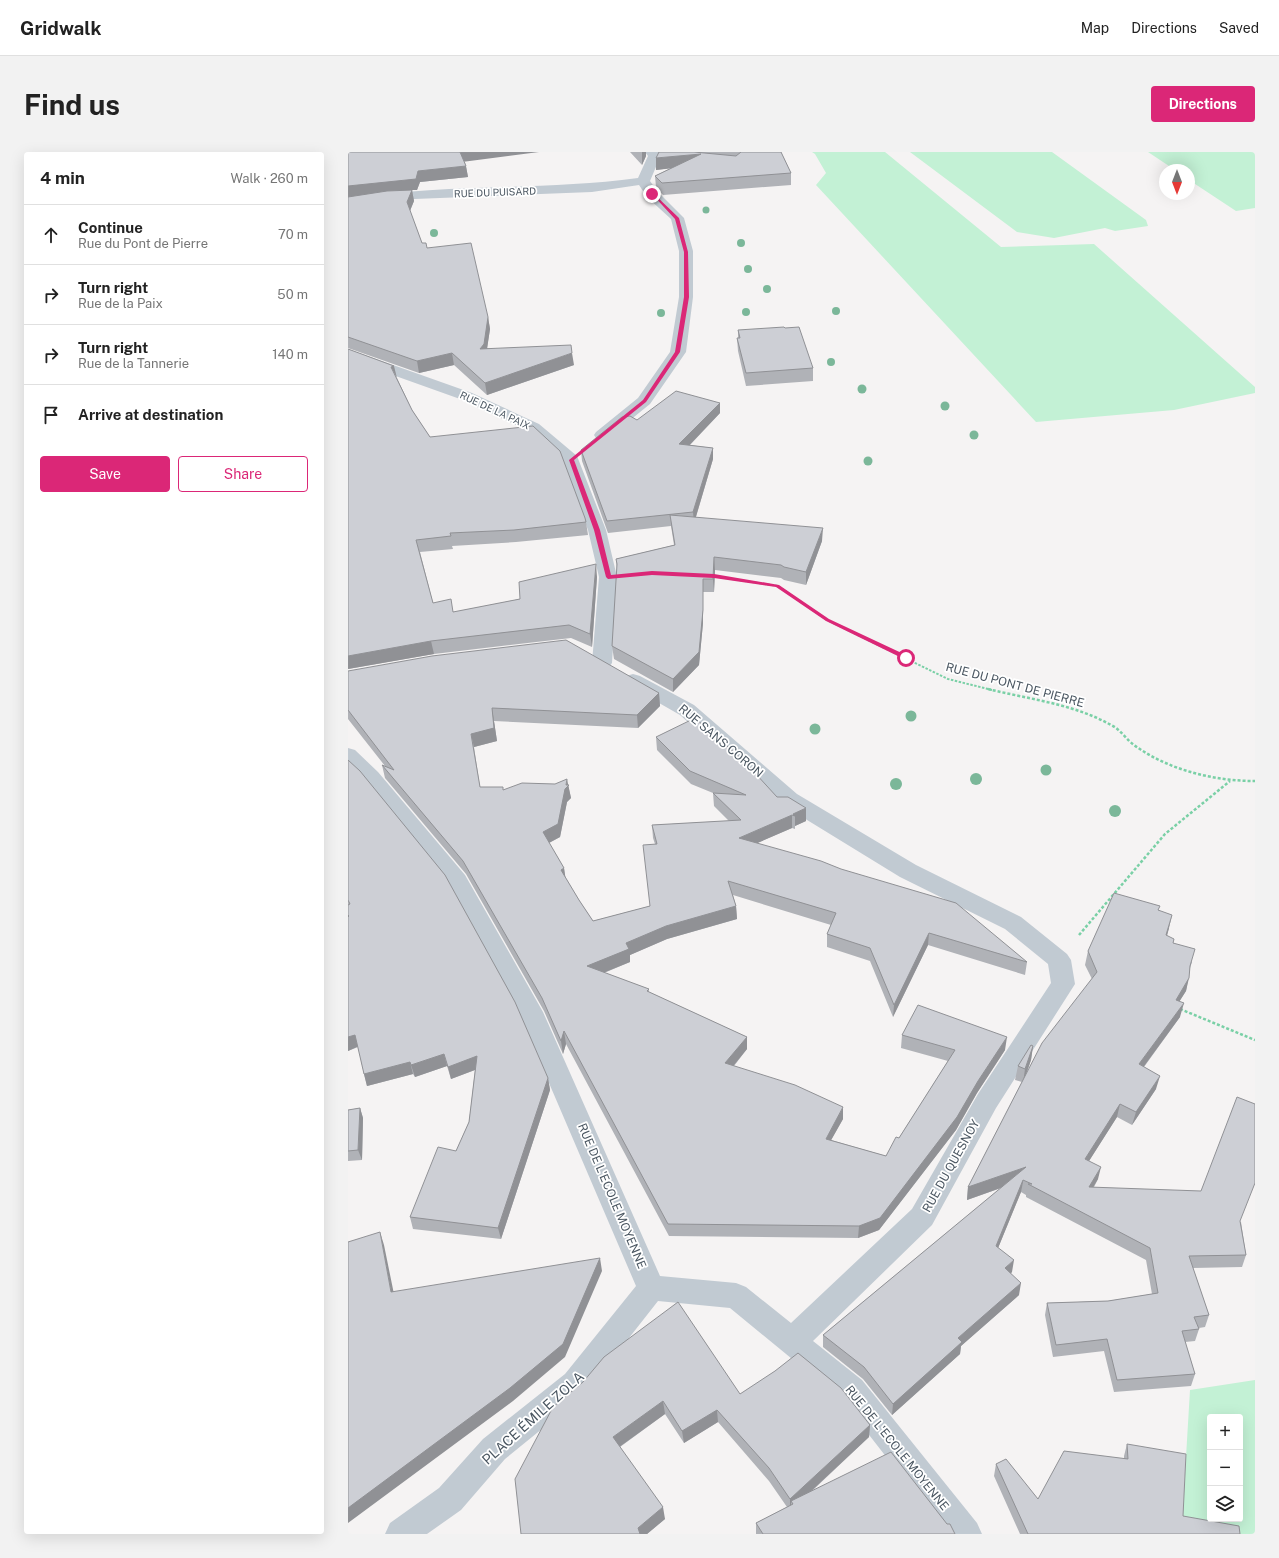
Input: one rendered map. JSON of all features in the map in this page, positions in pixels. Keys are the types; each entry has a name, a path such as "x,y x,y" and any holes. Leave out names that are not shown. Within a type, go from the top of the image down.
{"street":[{"path":"581,452 644,401 678,352 686,297 686,252 677,218 652,194 643,181 655,155 651,152"},
{"name":"RUE DU PUISARD","path":"348,203 389,196 592,188 643,181"},
{"name":"RUE DE LA PAIX","path":"348,354 466,396 533,427 581,452 608,577 602,663"},
{"name":"RUE SANS CORON","path":"583,652 687,710 789,799 908,871 1013,923 1059,960"},
{"name":"RUE DE L'ECOLE MOYENNE","path":"348,755 372,777 457,881 531,1012 651,1288 736,1296 852,1390 966,1534"},
{"name":"RUE DU QUESNOY","path":"792,1342 922,1217 987,1101 1063,984 1059,960"},
{"name":"PLACE ÉMILE ZOLA","path":"402,1534 450,1499 494,1450 575,1384 651,1288"}],"path":[{"name":"RUE DU PONT DE PIERRE","path":"706,576 778,586 828,620 948,679 1079,711 1112,725 1134,745 1174,767 1231,781 1255,781"},
{"path":"1059,960 1165,834 1231,781"},
{"path":"1175,1007 1255,1040"}],"green space":[{"path":"812,152 885,152 1001,247 1094,244 1255,387 1255,393 1174,410 1036,422 816,185 826,173 815,154"},
{"path":"910,152 1052,152 1146,220 1148,226 1115,231 1105,228 1054,238 1017,232"},
{"path":"1148,152 1255,152 1255,208 1236,211 1195,184 1195,164 1166,164"},
{"path":"1255,1380 1255,1534 1230,1534 1182,1524 1190,1390"}],"building":[{"path":"348,152 460,152 466,166 418,171 416,179 348,186"},
{"path":"659,152 694,152 736,156 741,152 781,152 791,173 662,183 655,176 701,154 656,158"},
{"path":"412,190 407,202 422,243 426,243 427,248 471,243 488,317 484,344 480,349 571,345 572,353 485,383 452,353 417,361 348,337 348,197 387,191"},
{"path":"799,327 813,368 746,373 737,338 740,338 738,330"},
{"path":"348,349 394,366 391,367 412,410 430,437 533,426 560,451 585,518 586,522 514,530 450,533 451,536 416,540 433,603 451,599 453,612 520,599 519,582 596,564 590,634 569,625 431,641 348,656"},
{"path":"676,391 720,403 679,444 713,448 693,512 607,521 581,450 622,417 630,416 637,420"},
{"path":"670,515 823,528 806,572 781,565 714,557 713,579 703,579 703,610 699,652 673,679 612,646 617,564 616,559 675,545"},
{"path":"566,640 659,693 637,715 492,708 494,728 471,734 480,787 503,787 503,790 522,783 555,784 567,779 566,785 569,785 565,789 558,824 543,832 564,868 561,870 593,921 650,906 643,845 657,844 652,825 741,820 713,793 746,795 690,771 656,737 695,718 744,761 777,797 788,797 806,808 793,814 795,816 792,815 739,838 821,861 841,869 956,903 1027,962 929,933 894,1005 870,948 827,934 836,913 728,881 736,906 666,926 626,943 629,949 587,966 649,989 647,991 747,1037 725,1063 795,1085 843,1107 826,1139 886,1156 896,1137 899,1138 955,1050 902,1035 918,1005 1007,1037 978,1081 957,1117 880,1218 859,1226 668,1224 564,1031 561,1041 542,998 463,861 382,765 394,770 348,710 348,671 432,656"},
{"path":"348,760 360,771 445,875 515,1002 548,1078 498,1228 410,1217 438,1147 456,1151 469,1122 477,1056 448,1067 444,1054 411,1065 410,1062 364,1074 355,1035 348,1037 348,905 350,904 348,900"},
{"path":"1114,893 1160,906 1158,910 1172,915 1166,935 1174,939 1173,943 1195,949 1190,966 1189,978 1176,1000 1184,1003 1139,1064 1160,1076 1136,1112 1120,1104 1085,1159 1101,1167 1089,1187 1201,1191 1237,1097 1255,1104 1255,1183 1240,1221 1246,1255 1189,1256 1209,1315 1194,1317 1199,1329 1182,1331 1195,1374 1117,1380 1107,1339 1056,1345 1047,1303 1108,1301 1158,1293 1150,1248 1023,1180 996,1246 1014,1260 1005,1268 1021,1283 958,1338 962,1342 893,1404 864,1367 823,1335 1026,1167 968,1187 1042,1043 1097,972 1088,951"},
{"path":"1031,1045 1033,1046 1025,1069 1018,1066"},
{"path":"360,1108 358,1150 348,1151 348,1110"},
{"path":"380,1232 391,1292 600,1258 563,1344 510,1388 348,1508 348,1242"},
{"path":"678,1302 740,1394 775,1371 798,1353 841,1388 870,1425 790,1499 769,1468 717,1410 682,1431 663,1401 613,1437 663,1507 638,1528 640,1534 521,1534 515,1479 553,1407 583,1382 604,1357"},
{"path":"1127,1444 1186,1454 1183,1516 1207,1520 1207,1522 1239,1526 1240,1534 1028,1534 996,1464 1006,1459 1038,1499 1064,1451 1128,1459"},
{"path":"891,1452 947,1524 950,1524 955,1534 763,1534 756,1523 793,1504 791,1501"}],"route":[{"path":"652,194 677,218 686,252 686,297 678,352 644,401 571,460 597,530 608,577 652,573 714,576 778,586 828,620 906,658"}]}
